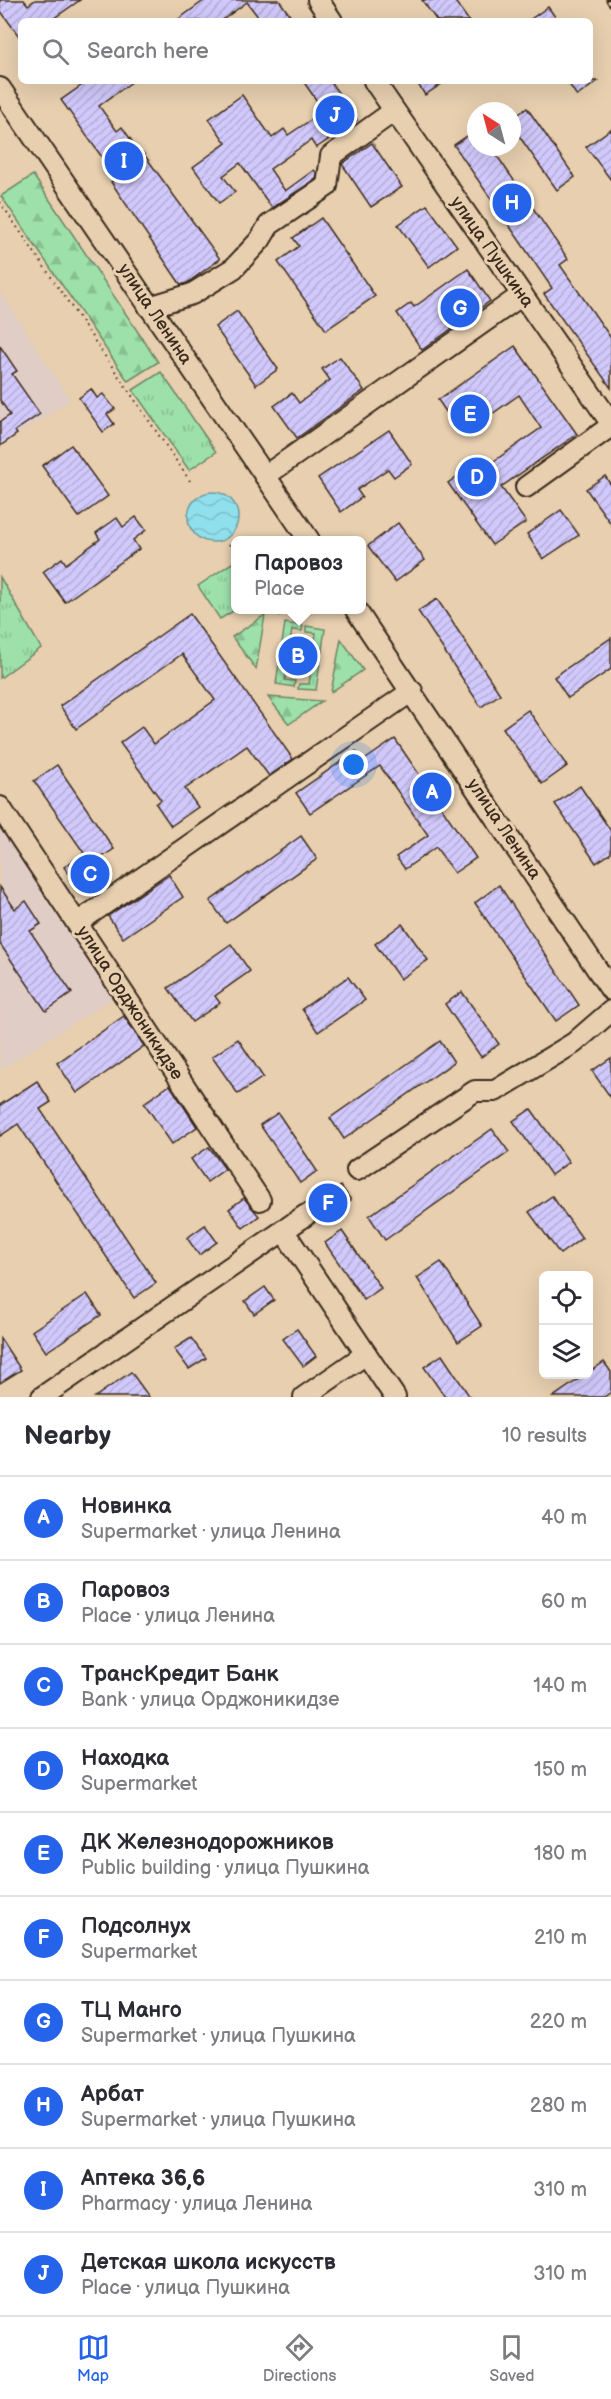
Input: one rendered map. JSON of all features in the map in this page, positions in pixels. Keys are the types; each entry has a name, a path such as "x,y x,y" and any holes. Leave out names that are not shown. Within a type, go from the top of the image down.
{"street":[{"path":"318,0 330,18"},
{"name":"улица Пушкина","path":"376,84 611,425"},
{"name":"улица Ленина","path":"0,88 306,536"},
{"path":"149,307 192,294 234,268 260,240 269,225 327,186 331,156 394,111"},
{"path":"265,476 522,295"},
{"path":"526,487 611,425"},
{"name":"улица Ленина","path":"359,614 611,990"},
{"path":"77,923 412,691"},
{"name":"улица Орджоникидзе","path":"0,807 260,1200"},
{"path":"357,1170 475,1091 495,1091 574,1043 611,1011"},
{"path":"42,1397 306,1215"},
{"path":"283,1230 395,1397"},
{"path":"304,1397 366,1354"}],"path":[{"path":"0,202 190,481"},
{"path":"278,614 282,619"}],"shaded area":[{"path":"0,291 70,400 0,447"},
{"path":"0,825 116,996 0,1070"}],"green space":[{"path":"33,175 158,362 128,381 1,196"},
{"path":"161,372 216,452 189,470 133,390"},
{"path":"231,564 231,612 220,619 198,586"},
{"path":"0,577 41,648 0,678"},
{"path":"265,615 256,669 232,637"},
{"path":"285,623 303,626 302,631 292,630 285,680 295,681 294,687 276,684"},
{"path":"306,626 325,629 316,690 298,689 299,684 309,684 316,633 306,632"},
{"path":"341,639 363,670 331,692"},
{"path":"268,697 322,701 289,724"}],"water":[{"path":"213,492 227,496 234,503 238,517 234,531 227,538 213,542 199,538 192,531 188,517 192,503 199,496"}],"building":[{"path":"0,0 24,0 28,5 35,0 80,0 54,18 18,18 18,35 0,10"},
{"path":"205,0 279,0 292,18 259,18 247,2 225,18 180,18"},
{"path":"422,0 454,0 467,18 435,18"},
{"path":"548,7 556,18 532,18"},
{"path":"593,81 598,81 577,96 569,84 593,84"},
{"path":"84,84 129,84 99,106 117,131 122,127 141,154 143,153 220,259 181,285 111,182 117,178 61,100"},
{"path":"305,84 332,84 357,120 316,148 311,140 270,169 285,191 314,170 317,173 316,179 272,208 240,163 223,176 235,192 219,203 193,167 226,143 209,119 242,95 272,138 284,129 288,135 324,111"},
{"path":"418,84 442,84 425,95"},
{"path":"527,108 575,177 557,190 521,139 521,112"},
{"path":"611,129 611,180 586,147"},
{"path":"467,136 467,156 497,156 568,259 560,265 611,338 611,388 544,294 552,288 454,145"},
{"path":"372,143 402,187 371,207 342,164"},
{"path":"427,205 457,246 429,267 398,225"},
{"path":"321,218 375,296 326,330 278,262 299,246 293,238"},
{"path":"468,269 490,301 422,350 397,313 411,303 414,307"},
{"path":"237,311 278,369 256,385 215,327"},
{"path":"0,346 17,371 12,374 40,414 15,431 17,434 0,446 0,422 10,415 0,400"},
{"path":"515,346 577,434 501,487 526,522 492,545 448,483 482,459 487,466 541,428 519,395 462,435 438,400"},
{"path":"340,357 364,390 297,438 274,406 292,393 299,403 330,380 322,369"},
{"path":"91,389 97,398 103,394 115,409 107,414 114,424 103,432 79,398"},
{"path":"389,430 412,464 394,477 388,469 357,490 362,497 341,512 318,478"},
{"path":"71,445 108,496 79,517 42,466"},
{"path":"605,476 611,485 611,524 586,489"},
{"path":"561,510 579,535 543,559 527,534"},
{"path":"136,517 146,530 133,540 139,549 65,602 43,572 62,558 66,564 100,539 96,533 117,518 123,527"},
{"path":"398,523 425,560 395,582 368,546"},
{"path":"437,599 500,694 481,707 418,611"},
{"path":"190,614 293,759 269,776 247,746 185,789 198,807 171,826 156,804 161,800 120,743 142,727 154,744 215,700 182,654 76,729 60,706"},
{"path":"611,638 611,669 568,698 554,677"},
{"path":"528,710 567,766 542,784 503,728"},
{"path":"395,739 476,858 454,873 436,847 405,869 396,857 428,835 380,766 310,813 296,793 356,751 363,761"},
{"path":"57,765 114,849 102,857 112,872 82,893 64,867 84,853 34,781"},
{"path":"580,786 611,831 611,853 596,863 555,804"},
{"path":"301,836 317,859 226,923 210,901"},
{"path":"169,875 183,897 123,938 108,916"},
{"path":"499,885 579,1005 556,1021 475,903"},
{"path":"0,887 15,909 26,901 41,924 30,931 72,993 46,1011 0,944"},
{"path":"402,924 428,960 400,979 375,944"},
{"path":"231,944 250,971 215,996 220,1003 192,1022 168,988"},
{"path":"348,977 365,1000 318,1032 302,1009"},
{"path":"462,992 499,1044 481,1057 445,1004"},
{"path":"124,1016 144,1046 77,1093 57,1063"},
{"path":"238,1039 263,1077 238,1094 212,1057"},
{"path":"440,1041 454,1062 344,1139 330,1118"},
{"path":"611,1058 611,1098 592,1071"},
{"path":"37,1081 51,1102 40,1109 156,1283 134,1298 18,1124 0,1136 0,1105"},
{"path":"170,1085 197,1127 172,1144 144,1103"},
{"path":"531,1109 569,1162 551,1175 513,1121"},
{"path":"278,1113 317,1171 300,1183 260,1125"},
{"path":"492,1129 509,1152 385,1240 369,1216"},
{"path":"209,1147 225,1169 207,1182 191,1159"},
{"path":"341,1186 351,1200 328,1215 319,1202"},
{"path":"552,1196 582,1238 560,1254 529,1212"},
{"path":"244,1198 259,1216 243,1228 229,1209"},
{"path":"205,1225 217,1242 199,1255 187,1238"},
{"path":"342,1231 381,1288 364,1300 325,1243"},
{"path":"441,1262 482,1326 458,1342 417,1278"},
{"path":"265,1287 274,1300 254,1314 245,1301"},
{"path":"87,1294 101,1315 46,1352 32,1331"},
{"path":"297,1329 316,1356 303,1366 283,1339"},
{"path":"0,1338 21,1370 0,1383"},
{"path":"191,1338 206,1358 189,1369 174,1349"},
{"path":"442,1355 470,1397 445,1397 424,1367"},
{"path":"604,1362 611,1372 611,1392 604,1397 553,1397 579,1379 593,1379 593,1370"},
{"path":"131,1372 149,1397 95,1397"}],"place":[{"name":"Детская школа искусств","path":"335,115"},
{"name":"Аптека 36,6","path":"124,161"},
{"name":"Арбат","path":"512,203"},
{"name":"ТЦ Манго","path":"460,308"},
{"name":"ДК Железнодорожников","path":"470,414"},
{"name":"Находка","path":"477,477"},
{"name":"Паровоз","path":"298,656"},
{"name":"Новинка","path":"432,792"},
{"name":"ТрансКредит Банк","path":"90,874"},
{"name":"Подсолнух","path":"328,1203"}]}
